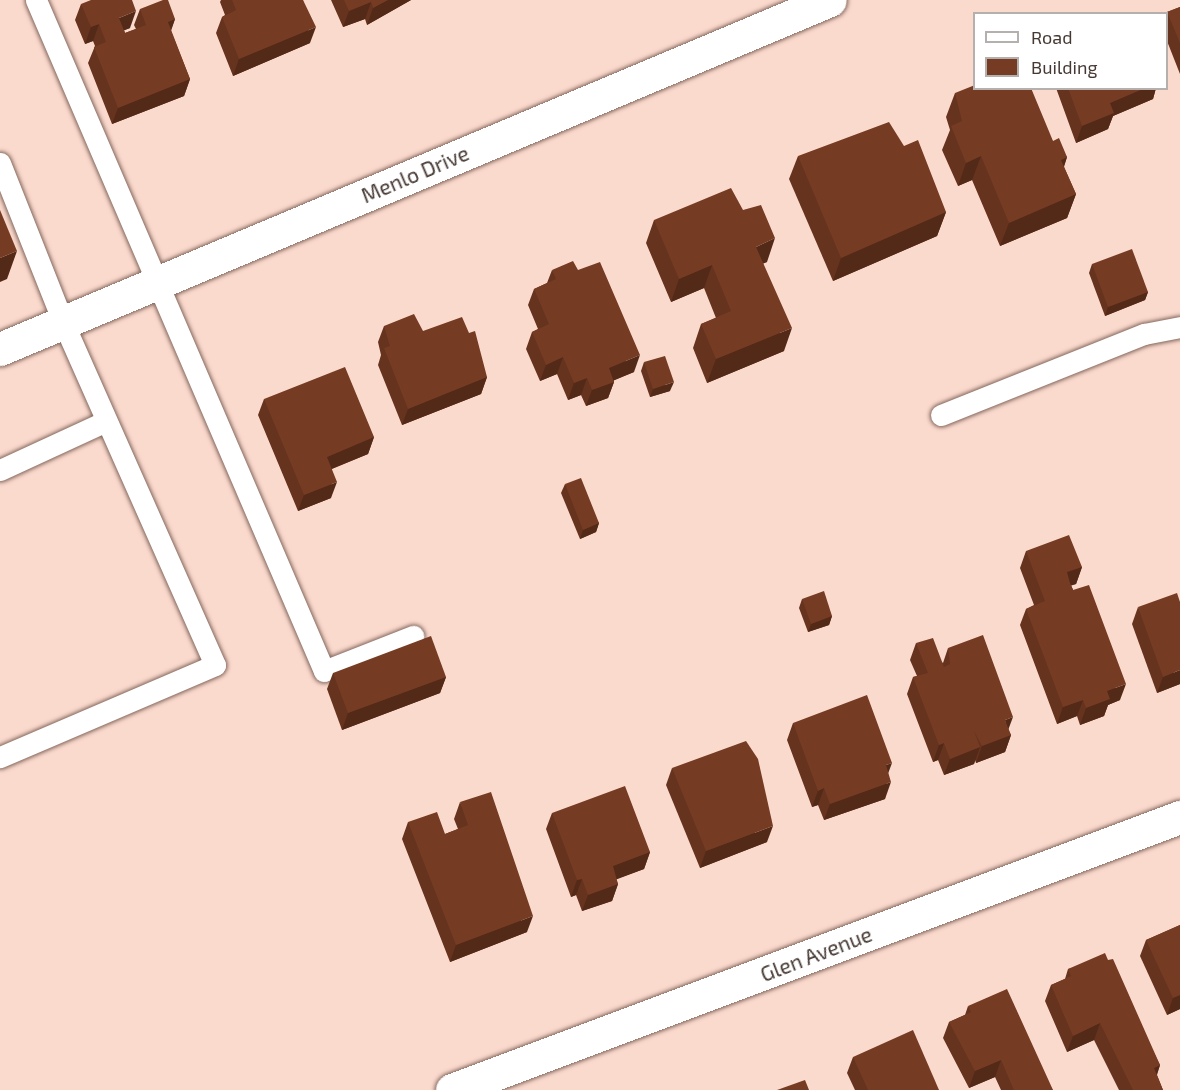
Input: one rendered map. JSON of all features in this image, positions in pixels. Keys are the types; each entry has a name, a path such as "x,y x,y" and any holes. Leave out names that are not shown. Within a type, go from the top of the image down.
{"street":[{"name":"Menlo Drive","path":"0,349 830,0"},
{"name":"Glen Avenue","path":"452,1090 1180,817"}],"lane":[{"path":"36,0 324,671 413,636"},
{"path":"0,163 63,322 215,665 0,757"},
{"path":"941,415 1144,334 1180,327"},
{"path":"0,470 106,421"}],"building":[{"path":"91,0 132,0 136,11 119,18 125,33 146,25 140,9 168,0 175,19 168,22 190,79 118,108 94,47 106,42 99,24 91,27 81,4"},
{"path":"232,0 303,0 316,27 239,59 222,17 236,10"},
{"path":"344,0 388,0 373,8 371,2 349,11"},
{"path":"1180,7 1180,43 1168,12"},
{"path":"973,86 973,90 1032,90 1053,141 1059,138 1067,157 1061,160 1076,194 1009,223 981,156 966,163 951,126 962,121 955,93"},
{"path":"1069,90 1140,90 1110,103 1114,113 1082,126"},
{"path":"889,122 904,146 918,140 946,212 841,258 798,156"},
{"path":"731,188 743,210 761,205 775,238 756,247 792,328 716,359 701,324 731,311 712,265 679,279 654,220"},
{"path":"0,210 17,251 0,258"},
{"path":"1132,249 1148,292 1108,307 1092,264"},
{"path":"573,261 578,270 600,262 640,355 609,368 614,382 592,390 587,378 574,383 563,357 546,365 532,332 549,324 534,289 556,279 552,270"},
{"path":"414,314 423,331 462,317 469,333 475,331 487,377 408,409 384,348 390,346 384,326"},
{"path":"665,356 674,382 653,389 644,362"},
{"path":"345,367 374,437 327,457 337,482 304,495 264,399"},
{"path":"581,478 599,523 583,530 565,484"},
{"path":"1069,535 1082,567 1067,572 1070,583 1073,590 1089,585 1126,684 1107,691 1110,699 1086,708 1083,700 1063,707 1026,609 1045,601 1026,551"},
{"path":"824,591 832,616 811,624 802,599"},
{"path":"1177,593 1180,602 1180,670 1163,677 1138,607"},
{"path":"983,635 1013,717 1005,720 1011,735 982,746 974,731 980,747 950,759 944,743 939,745 913,677 928,673 916,643 933,638 944,667 950,664 948,648"},
{"path":"431,636 446,677 348,713 333,673"},
{"path":"867,695 892,763 886,765 891,782 830,804 824,788 818,791 793,723"},
{"path":"746,741 758,759 773,826 706,851 672,768"},
{"path":"625,786 650,852 613,866 618,884 588,895 582,879 577,880 552,813"},
{"path":"491,792 533,916 456,945 408,822 437,812 445,834 468,825 460,802"},
{"path":"1180,925 1180,995 1173,998 1146,940"},
{"path":"1105,953 1108,960 1113,959 1160,1065 1154,1068 1163,1090 1133,1090 1100,1023 1073,1036 1051,985 1071,976 1068,969"},
{"path":"1007,989 1053,1090 1014,1090 1001,1060 975,1071 949,1022 971,1012 968,1006"},
{"path":"913,1030 939,1090 868,1090 853,1057"},
{"path":"805,1080 809,1090 777,1090"}]}
